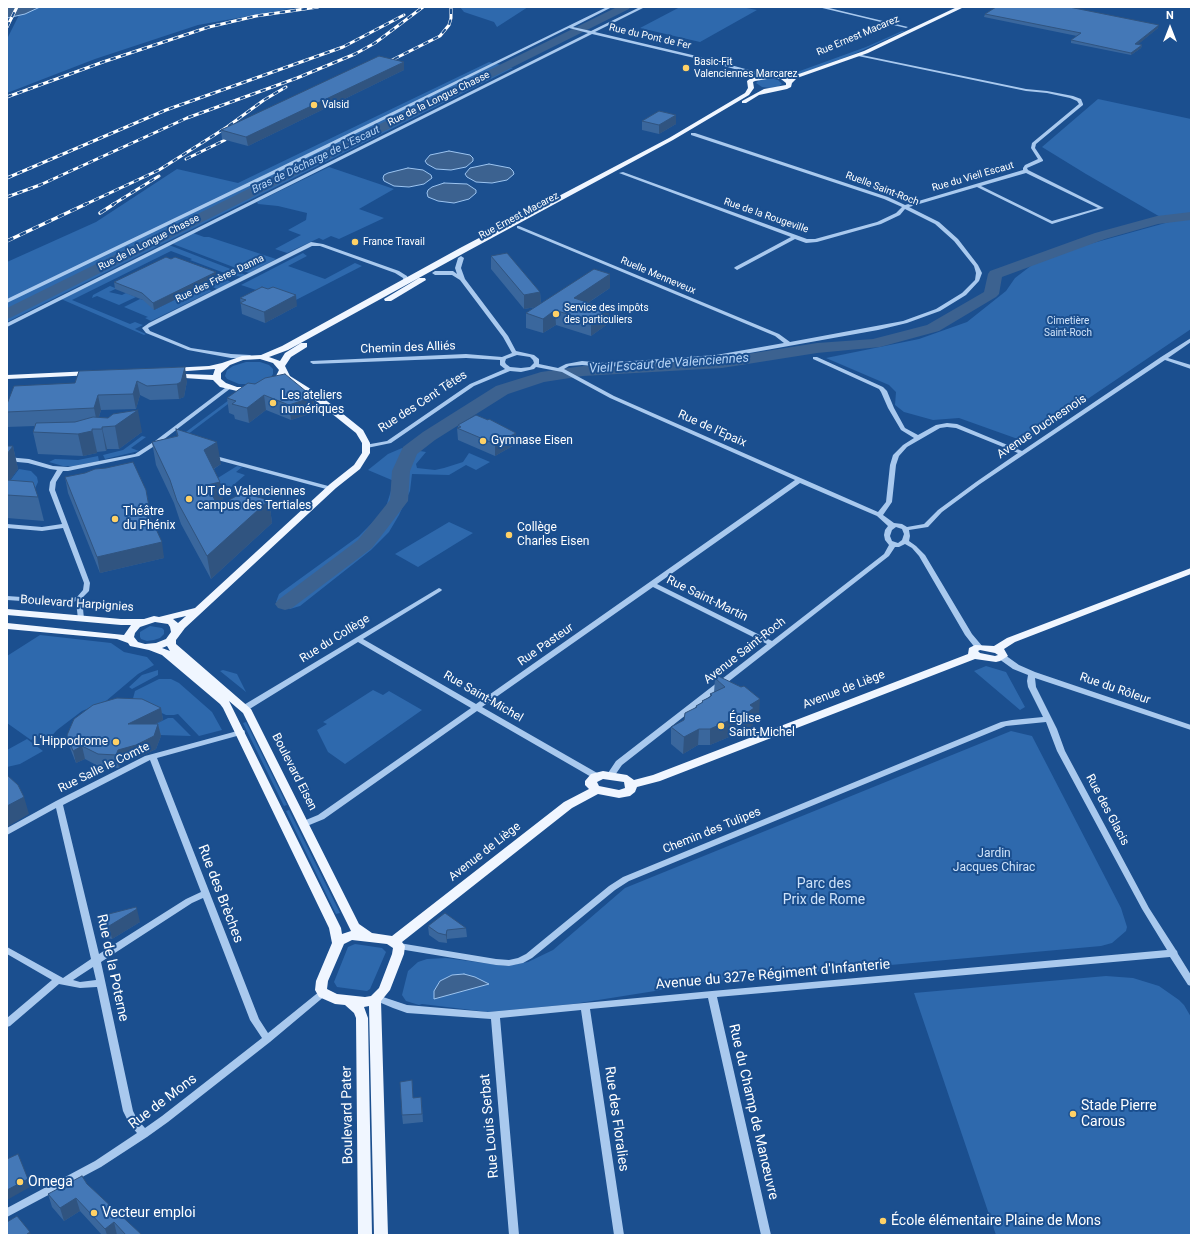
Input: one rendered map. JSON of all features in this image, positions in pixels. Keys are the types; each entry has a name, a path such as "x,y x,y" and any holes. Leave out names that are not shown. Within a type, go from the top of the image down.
{"main road":[{"name":"Rue Ernest Macarez","path":"260,357 285,348 406,281 672,139 745,95 750,91 750,84 756,78 794,72 848,53 948,7"},
{"name":"Rue Ernest Macarez","path":"266,386 280,377 285,358 293,351 461,258 693,134 754,96 771,90 785,88 789,86 789,82 798,76 866,52 961,7"},
{"path":"771,76 783,78 789,82"},
{"name":"Rue Ernest Macarez","path":"750,84 760,89 771,90"},
{"path":"149,647 162,645 174,636 201,608 330,488 360,464 366,453 367,446 364,438 357,430 309,392 295,384 288,378 282,368 273,360 260,357 250,357 237,359 224,365 166,373 216,378 221,384 230,388 244,389 285,382 295,384"},
{"path":"216,378 217,372 224,365"},
{"path":"7,377 97,376 7,384"},
{"path":"977,651 996,659 999,653 1011,640 1191,571"},
{"path":"162,620 184,615 201,608"},
{"name":"Boulevard Harpignies","path":"7,612 121,622 162,620"},
{"name":"Boulevard Eisen","path":"162,620 173,624 174,636 171,644 174,649 245,708 354,926 357,930 367,936"},
{"path":"130,640 129,634 132,629 145,621"},
{"path":"7,626 118,636 130,640 137,646 160,649 166,652 224,702 241,732 335,928 338,944"},
{"name":"Avenue de Liège","path":"396,944 521,841 572,802 596,790 624,794 630,790 632,784 656,778 977,651"},
{"path":"596,790 591,784 592,779 596,776 603,775 626,779 632,784"},
{"path":"351,935 367,936 396,944 398,954 383,992 376,999 365,1002 331,998 321,990 322,981 338,944 342,939 351,935"},
{"path":"376,999 381,1235"},
{"name":"Boulevard Pater","path":"349,1000 360,1011 362,1018 365,1235"}],"street":[{"name":"Rue de la Longue Chasse","path":"7,300 266,176 610,7"},
{"name":"Rue de la Longue Chasse","path":"7,325 643,7"},
{"path":"820,7 906,27"},
{"name":"Rue du Pont de Fer","path":"568,27 771,76"},
{"name":"Rue du Vieil Escaut","path":"866,52 1032,86 1046,92"},
{"name":"Rue du Vieil Escaut","path":"858,55 1026,90 1076,98 1082,104 1034,144 1033,148 1041,160 1026,166 1026,171 904,207"},
{"path":"912,66 917,62"},
{"name":"Rue du Pont de Fer","path":"726,66 744,75 750,84"},
{"name":"Ruelle Saint-Roch","path":"693,134 886,198 934,221 954,238 977,268 979,276 976,283 964,294 938,310 910,320 878,328 789,344"},
{"path":"976,185 1052,223 1102,208 1026,171"},
{"name":"Rue de la Rougeville","path":"621,173 809,241 820,240 882,222 898,214 904,207"},
{"name":"Ruelle Menneveux","path":"519,227 777,335 789,344"},
{"path":"737,268 795,237"},
{"name":"Rue des Frères Danna","path":"250,357 231,356 190,349 148,332 146,328 149,324 311,244 321,245 398,272 405,277 406,281"},
{"path":"461,258 458,268 462,279 506,337 515,354"},
{"path":"435,273 452,273 462,279"},
{"name":"Avenue Duchesnois","path":"906,529 926,526 940,511 1022,453 1191,340"},
{"path":"562,370 568,365 582,363 605,365 716,357 789,344"},
{"path":"515,354 532,356 537,360 536,364 532,368 523,370 509,369 502,364 503,359 508,355 515,354"},
{"name":"Chemin des Alliés","path":"313,362 466,356 503,359"},
{"path":"815,358 881,388 884,391 891,408 903,429 918,438"},
{"path":"1163,358 1191,367"},
{"name":"Rue de l'Epaix","path":"536,364 562,370 612,397 879,515"},
{"name":"Rue des Cent Têtes","path":"367,446 389,442 472,385 509,369"},
{"path":"7,459 29,461 61,469 77,468 133,456 159,443 230,388"},
{"path":"906,542 908,531 906,529 900,526 893,526 879,515 889,502 894,458 902,448 938,426 950,425 1022,453"},
{"path":"204,455 330,488"},
{"path":"7,598 57,602 70,601 79,598 86,591 87,583 52,490 53,482 61,469"},
{"name":"Rue Pasteur","path":"304,824 321,817 475,707 800,480"},
{"path":"7,526 42,529 65,526"},
{"path":"893,526 888,530 887,538 889,541 893,544 901,544 906,542"},
{"path":"906,542 922,555 977,651"},
{"name":"Avenue Saint-Roch","path":"610,776 614,768 625,759 887,555 893,544"},
{"name":"Rue Saint-Martin","path":"653,584 772,644"},
{"name":"Rue du Collège","path":"245,708 439,590"},
{"path":"79,598 81,619"},
{"name":"Rue Saint-Michel","path":"358,638 596,776"},
{"path":"999,653 1016,667 1032,674"},
{"name":"Rue des Glacis","path":"1032,674 1031,684 1048,719 1061,751 1146,909 1191,983"},
{"name":"Rue du Rôleur","path":"1032,674 1191,728"},
{"name":"Chemin des Tulipes","path":"396,944 496,962 509,963 520,961 529,956 612,888 626,879 1004,724 1048,719"},
{"name":"Rue Salle le Comte","path":"7,832 60,803 153,757 241,732"},
{"name":"Rue des Brèches","path":"153,757 255,1020 267,1039"},
{"name":"Rue de la Poterne","path":"60,803 96,960 128,1111 133,1122 144,1134"},
{"path":"7,1023 60,981 189,901 206,893"},
{"path":"7,950 60,981 80,985 101,983"},
{"name":"Avenue du 327e Régiment d'Infanterie","path":"376,999 407,1009 476,1016 495,1016 712,994 1174,953"},
{"name":"Rue de Mons","path":"7,1213 98,1164 144,1134 267,1039 323,993"},
{"name":"Rue du Champ de Manœuvre","path":"712,994 766,1235"},
{"name":"Rue des Floralies","path":"586,1006 619,1235"},
{"name":"Rue Louis Serbat","path":"495,1016 514,1235"}],"green space":[{"path":"40,7 300,7 198,25 95,59 7,93 7,39 19,15"},
{"path":"460,7 528,7 497,27 494,22 464,12"},
{"path":"680,7 741,7 757,10 700,42 640,28"},
{"path":"905,31 852,55 791,77 786,76 866,47"},
{"path":"489,62 513,68 7,322 7,262 96,222 177,169 238,183"},
{"path":"770,78 778,80 782,84 778,87 770,88 762,87 756,83 759,80"},
{"name":"Cimetière Saint-Roch","path":"1098,99 1191,119 1191,329 1027,440 1015,438 959,418 933,420 904,412 895,405 896,392 889,385 826,358 919,339 967,322 1006,291 1015,278 1032,265 1086,245 1169,222 1042,147"},
{"path":"329,167 394,189 359,209 384,218 339,239 331,236 323,240 319,238 287,253 275,249 301,235 288,230 306,220 307,213 278,206 258,204 257,202"},
{"path":"193,233 276,259 249,273 173,244"},
{"path":"169,245 246,275 235,277 171,251 72,300 130,324 135,322 143,325 135,329 146,334 144,335 61,299"},
{"path":"303,253 307,256 288,266 325,279 355,263 362,266 292,302 241,285"},
{"path":"164,262 170,263 109,292 122,295 126,293 136,297 119,305 97,296 92,298 93,295 110,286 115,288"},
{"path":"221,277 231,282 217,289 206,284"},
{"path":"202,286 212,291 151,321 145,318 148,317 124,307 140,299 150,302 154,310"},
{"path":"246,362 260,362 269,365 273,369 273,374 271,377 260,383 253,384 239,384 227,379 225,376 227,370 233,366"},
{"path":"229,400 232,401 175,444 171,443"},
{"path":"142,436 146,437 131,448 139,451 105,459 103,455 123,450"},
{"path":"402,448 426,452 416,464 417,468 435,470 444,468 463,462 469,453 490,462 476,470 466,465 449,475 412,474 410,491 399,515 389,532 371,550 300,606 290,609 276,602 279,594 359,536 385,510 394,481 368,470 388,454"},
{"path":"98,456 99,461 73,466 63,466 49,462 55,459 78,460"},
{"path":"237,466 242,467 236,472 245,475 231,487 213,481"},
{"path":"19,469 31,471 37,477 38,482 33,493 7,485"},
{"path":"449,522 473,533 418,567 395,554"},
{"path":"150,626 162,628 164,630 164,634 160,638 154,640 147,641 141,639 140,632"},
{"path":"40,635 111,643 124,652 147,657 154,665 138,674 106,701 82,711 57,730 47,741 37,736 31,740 7,723 7,656"},
{"path":"986,666 1006,672 1025,707 1020,710 974,671"},
{"path":"158,670 158,675 132,689 129,687 142,675"},
{"path":"223,670 237,674 246,692 220,671"},
{"path":"159,679 171,679 179,683 212,712 222,730 199,736 178,714 166,715 147,706 131,706 135,691"},
{"path":"373,690 383,695 389,691 422,710 345,764 328,752 317,730 327,724 323,722"},
{"path":"168,718 173,718 191,736 159,735 154,725"},
{"path":"246,722 287,805 284,806 243,723"},
{"path":"1011,731 1032,736 1121,908 1127,927 1126,931 1112,943 1101,946 691,983 655,991 573,1004 488,1012 422,1004 419,1005 406,1001 402,995 408,971 418,962 427,959 446,958 506,966 528,962 553,950 625,888"},
{"path":"27,739 43,751 20,764 7,767 7,750"},
{"path":"289,810 340,913 336,914 286,811"},
{"path":"355,944 382,948 386,952 370,989 367,991 337,987 334,982 348,947"},
{"name":"Stade Pierre Carous","path":"1106,976 1133,978 1159,986 1179,1000 1184,1005 1191,1017 1191,1235 996,1235 914,993"}],"shaded area":[{"path":"7,7 40,7 25,14 7,18"},
{"path":"449,151 470,155 473,158 473,161 466,167 451,170 436,169 427,164 425,161 430,155"},
{"path":"489,164 510,168 514,174 507,180 492,183 476,182 467,177 465,174 470,168"},
{"path":"408,168 423,170 431,175 432,178 424,184 409,187 394,186 384,181 384,175"},
{"path":"444,183 467,184 476,190 476,193 469,199 454,203 438,201 428,197 428,190"},
{"path":"464,974 475,977 489,984 434,999 434,991 440,981 452,975"}],"building":[{"path":"996,7 1069,7 1159,25 1135,44 1142,45 1131,53 1071,40 1081,33 985,14"},
{"path":"379,56 404,62 246,137 221,130"},
{"path":"659,111 676,115 659,125 642,121"},
{"path":"507,253 540,292 524,295 491,256"},
{"path":"166,257 171,259 175,257 216,272 153,303 142,293 114,282"},
{"path":"594,269 610,274 574,298 609,309 591,322 555,310 543,319 526,313"},
{"path":"262,287 268,289 273,287 296,295 264,312 240,303 246,300 240,298"},
{"path":"185,367 181,382 177,384 147,386 137,381 133,394 98,395 94,408 7,412 7,404 14,386 75,383 79,371"},
{"path":"285,374 313,397 289,405 264,395 247,408 232,404 236,401 227,398 248,383 255,384 265,378"},
{"path":"138,410 115,426 102,427 102,429 92,429 92,431 78,434 33,432 36,423 75,422 93,417 108,418 113,414"},
{"path":"476,415 488,420 489,419 516,433 495,444 457,428 461,427 458,425"},
{"path":"176,429 217,442 204,450 220,482 207,485 218,506 240,494 248,497 250,495 269,500 207,556 177,501 170,480 152,442 178,436"},
{"path":"7,446 13,446 7,454"},
{"name":"Théâtre du Phénix","path":"133,462 146,490 151,518 162,542 97,557 65,477 85,473 95,469"},
{"path":"7,480 33,482 38,497 7,495"},
{"path":"718,676 741,687 744,686 760,699 750,705 754,708 741,717 737,717 710,729 699,729 684,737 671,727 684,720 685,713 697,707 696,706 703,702 702,701 712,695 710,694 725,687 715,678"},
{"name":"L'Hippodrome","path":"117,698 142,699 161,708 128,724 158,724 154,736 136,745 118,750 116,755 98,754 82,746 73,751 67,735 74,719 93,705"},
{"path":"7,775 18,785 24,797 7,806"},
{"path":"136,907 137,909 109,926 102,925 101,916"},
{"path":"445,913 466,928 447,930 446,935 438,933 428,926"},
{"path":"412,1080 413,1098 421,1097 422,1114 402,1115 400,1082"},
{"path":"18,1154 28,1179 7,1190 7,1159"},
{"path":"82,1176 87,1184 142,1235 126,1235 114,1222 105,1229 76,1198 60,1208 48,1194"},
{"path":"17,1216 30,1232 27,1235 9,1235 7,1233 7,1222"}],"waterway":[{"name":"Bras de Décharge de L'Escaut","path":"7,314 625,7"},
{"name":"Vieil Escaut de Valenciennes","path":"285,604 365,544 399,501 401,471 409,451 429,436 502,390 541,377 583,371 722,363 817,348 874,344 933,328 991,294 995,274 1100,236 1157,220 1191,216"}],"railway":[{"path":"7,27 17,7"},
{"path":"7,97 103,62 209,27 256,16 318,7"},
{"path":"7,197 40,185 187,118 297,78 355,54 375,43 423,7"},
{"path":"384,64 440,36 449,25 451,18 451,7"},
{"path":"7,178 166,110 343,47 404,15"},
{"path":"84,205 159,170 227,127 264,100 286,87"},
{"path":"186,159 225,140"},
{"path":"112,205 159,176"},
{"path":"7,241 86,204"},
{"path":"100,213 114,204"}],"place":[{"name":"Basic-Fit Valenciennes Marcarez","path":"686,68"},
{"name":"Valsid","path":"314,105"},
{"name":"France Travail","path":"355,242"},
{"name":"Service des impôts des particuliers","path":"556,314"},
{"name":"Les ateliers numériques","path":"273,403"},
{"name":"Gymnase Eisen","path":"483,441"},
{"name":"IUT de Valenciennes campus des Tertiales","path":"189,499"},
{"name":"Théâtre du Phénix","path":"115,519"},
{"name":"Collège Charles Eisen","path":"509,535"},
{"name":"Église Saint-Michel","path":"721,726"},
{"name":"L'Hippodrome","path":"116,742"},
{"name":"Stade Pierre Carous","path":"1073,1114"},
{"name":"Omega","path":"20,1182"},
{"name":"Vecteur emploi","path":"94,1213"},
{"name":"École élémentaire Plaine de Mons","path":"883,1221"}],"park label":[{"name":"Jardin Jacques Chirac","path":"994,861"},
{"name":"Parc des Prix de Rome","path":"824,892"}]}
